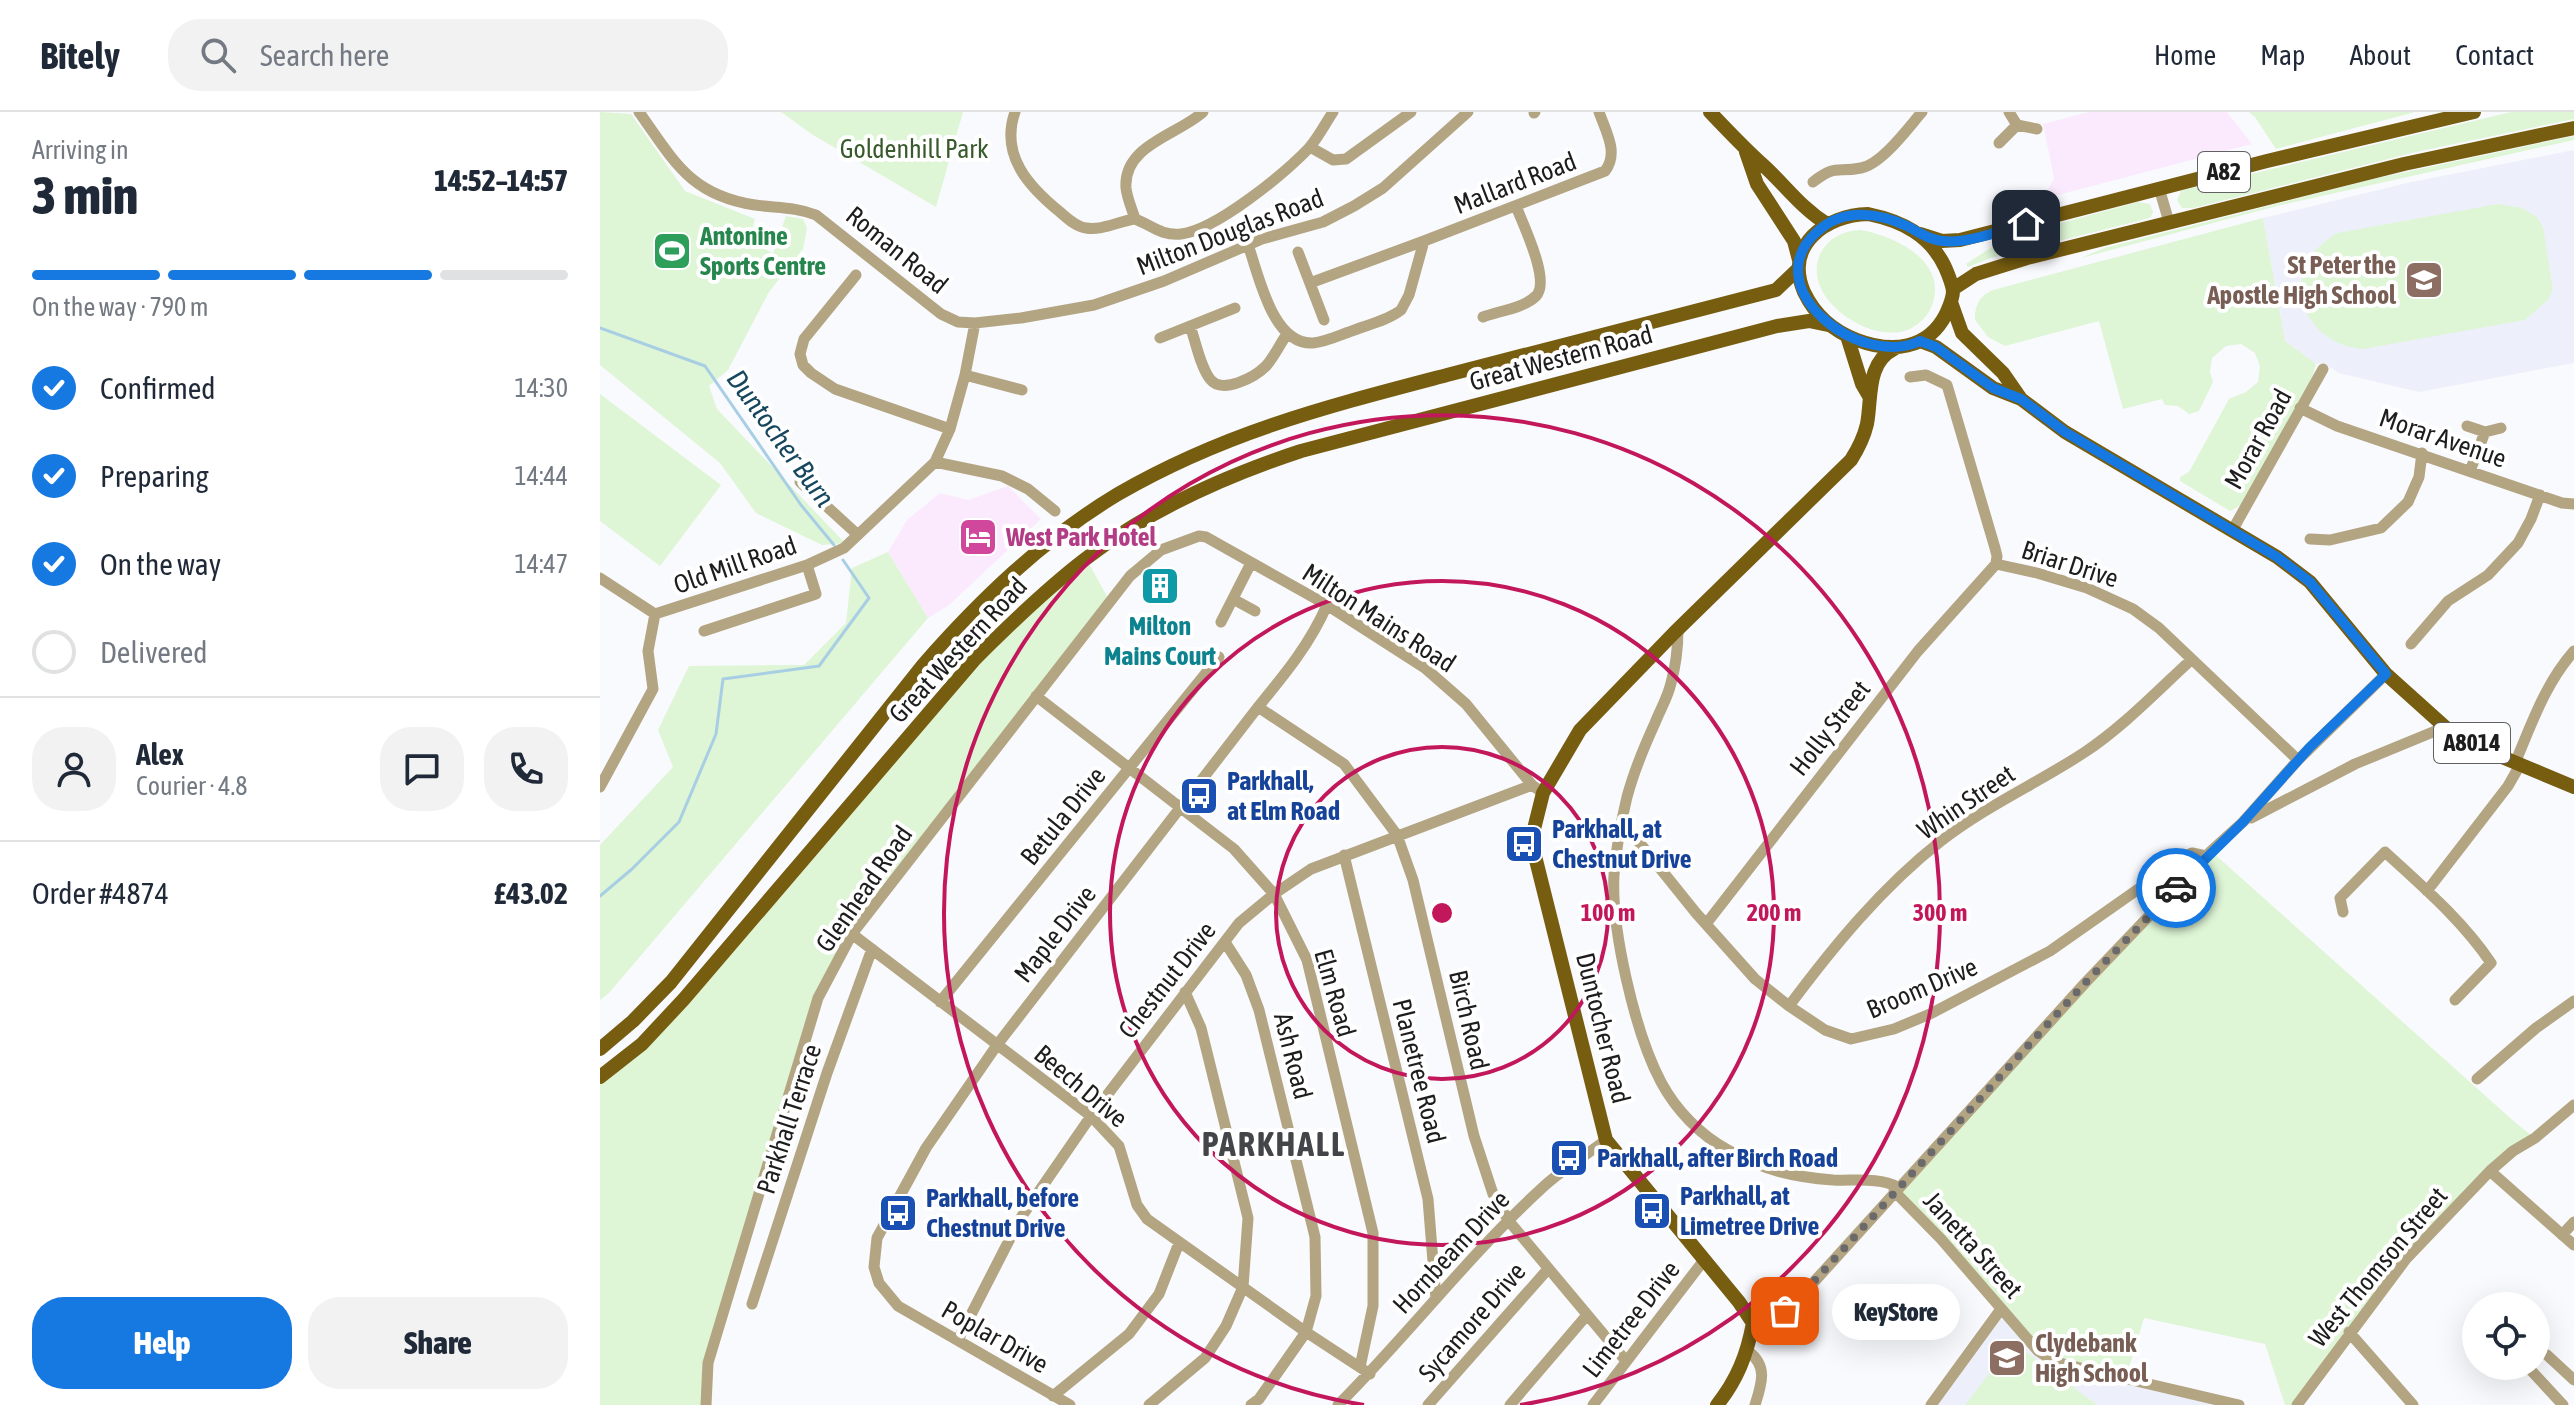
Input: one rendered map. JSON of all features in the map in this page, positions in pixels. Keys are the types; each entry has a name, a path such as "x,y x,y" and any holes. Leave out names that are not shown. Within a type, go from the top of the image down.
{"main road":[{"path":"1710,112 1810,213 1827,224 1810,238 1799,264"},
{"name":"A82","path":"1827,224 1847,216 1868,214 1890,219 1942,241 1960,240 2474,112"},
{"name":"A82","path":"1920,341 1940,324 1952,296 1971,276 2000,265 2404,164 2574,128"},
{"path":"1746,151 1757,184 1794,241 1806,296 1828,325 1847,336 1894,349 1920,341"},
{"name":"A82","path":"1920,234 1943,262 1952,296"},
{"name":"Great Western Road","path":"600,1049 671,982 959,624 1037,552 1115,496 1191,456 1284,419 1776,290 1799,264"},
{"name":"A8014","path":"1952,296 1962,333 2003,373 2021,399"},
{"name":"Great Western Road","path":"600,1077 642,1044 684,999 975,659 1036,600 1086,558 1157,513 1229,478 1301,451 1777,326 1809,321 1828,325"},
{"name":"Duntocher Road","path":"1847,336 1862,384 1869,396"},
{"name":"A8014","path":"1920,341 1936,347 1993,388 2021,399 2065,432 2277,557 2310,582 2386,674 2445,727 2478,747 2574,787"},
{"name":"Duntocher Road","path":"1753,1323 1606,1140 1535,856 1533,833 1538,789 1580,730 1851,460 1867,427 1873,374 1887,352 1894,349"},
{"path":"1717,1405 1733,1385 1748,1351 1753,1323"}],"street":[{"name":"Roman Road","path":"639,112 686,174 704,188 742,202 796,208 816,215 941,314 958,322 975,323"},
{"path":"1015,112 1011,151 1021,173 1043,198 1073,223 1085,228 1135,219 1167,234 1200,228 1258,191 1310,147 1333,112"},
{"path":"1135,219 1126,191 1127,174 1133,161 1147,148 1203,112"},
{"path":"1310,147 1333,160 1346,159 1411,112"},
{"name":"Milton Douglas Road","path":"975,323 1094,305 1164,281 1248,245 1323,222 1354,206 1401,173 1468,112"},
{"name":"Mallard Road","path":"1310,283 1605,171 1612,158 1612,150 1599,112"},
{"path":"1813,182 1828,171 1863,168 1878,160 1922,112"},
{"path":"2009,112 2017,125 2037,129"},
{"path":"1999,143 2017,125"},
{"path":"2159,188 2169,222"},
{"path":"1483,317 1525,302 1538,294 1541,287 1541,274 1516,206"},
{"path":"1248,245 1279,326 1294,340 1315,343 1401,310 1409,295 1424,241"},
{"path":"1298,252 1324,320"},
{"path":"856,275 804,339 800,354 803,365 835,389 950,429"},
{"path":"1160,338 1235,308"},
{"name":"Old Mill Road","path":"655,614 807,565 844,548 935,462 950,429 975,323"},
{"path":"1190,326 1208,378 1219,386 1257,373 1270,361 1287,334"},
{"name":"Morar Road","path":"2232,531 2323,369"},
{"path":"965,375 1022,390"},
{"name":"Briar Drive","path":"1910,377 1926,375 1947,385 1995,548 1996,564 2087,588 2133,609 2159,628 2298,760"},
{"name":"Morar Avenue","path":"2300,408 2337,426 2562,503 2574,504"},
{"path":"2467,426 2485,432 2501,428"},
{"path":"2470,471 2485,432"},
{"path":"2310,539 2330,540 2381,528 2408,502 2419,477 2422,453"},
{"path":"935,462 1002,476 1028,489 1055,511"},
{"path":"800,482 858,535"},
{"path":"2411,644 2448,601 2488,575 2518,543 2540,495"},
{"name":"Glenhead Road","path":"706,1405 708,1363 818,998 852,934 1130,576 1161,550 1199,536 1206,537"},
{"name":"Milton Mains Road","path":"1206,537 1327,605 1433,675 1466,704 1538,789"},
{"path":"1221,622 1251,563"},
{"name":"Holly Street","path":"1706,924 1918,651 1996,564"},
{"path":"704,631 816,594 807,565"},
{"path":"600,578 655,614 648,651 653,689 600,787"},
{"path":"1233,599 1255,611"},
{"name":"Maple Drive","path":"898,1306 879,1283 874,1267 877,1238 926,1148 997,1045 1301,655 1327,605"},
{"path":"1678,629 1671,686 1637,762 1622,821 1614,878 1619,943 1633,1008 1650,1055 1661,1082 1682,1112 1703,1134 1726,1149 1786,1175 1882,1181 1896,1189"},
{"path":"2427,891 2508,786 2551,682 2574,651"},
{"name":"Betula Drive","path":"940,1002 1219,657"},
{"name":"Whin Street","path":"1789,1006 1847,933 1895,881 1939,842 2087,751 2191,660"},
{"path":"1753,1323 1785,1311 2086,982 2206,856 2243,822 2298,760 2386,674"},
{"name":"Elm Road","path":"1036,696 1234,849 1274,894 1307,960 1373,1233 1373,1306 1365,1370"},
{"name":"Birch Road","path":"1258,707 1344,764 1397,835 1413,880 1474,1136 1493,1194 1508,1220 1626,1361"},
{"path":"2243,822 2355,764 2445,727"},
{"name":"Chestnut Drive","path":"958,1340 1020,1219 1091,1116 1239,923 1311,869 1397,835 1538,789"},
{"name":"Broom Drive","path":"1622,821 1755,979 1825,1030 1851,1039 1894,1029 1977,991 2050,951 2192,853 2206,856"},
{"path":"2343,912 2340,898 2385,852 2479,945 2491,963 2455,1000"},
{"name":"Planetree Road","path":"1344,855 1428,1199 1436,1299"},
{"name":"Beech Drive","path":"852,934 1091,1116 1119,1146 1137,1205 1147,1219 1365,1370"},
{"name":"Ash Road","path":"1225,942 1246,975 1259,1010 1315,1237 1316,1296 1306,1332 1259,1399 1251,1405"},
{"name":"Parkhall Terrace","path":"752,1304 827,1073 872,949"},
{"path":"1149,1405 1205,1358 1226,1326 1243,1287 1248,1218 1201,1028 1185,992"},
{"path":"2477,1079 2536,1028 2574,1001"},
{"name":"West Thomson Street","path":"2297,1405 2406,1259 2490,1171 2574,1105"},
{"name":"Hornbeam Drive","path":"1338,1405 1365,1370 1508,1220 1545,1185 1606,1140"},
{"path":"2490,1171 2574,1245"},
{"name":"Janetta Street","path":"1896,1189 2038,1351 2055,1362 2239,1405"},
{"path":"2562,1235 2574,1222"},
{"path":"1053,1396 1129,1334 1159,1294 1179,1243"},
{"name":"Limetree Drive","path":"1593,1405 1704,1260"},
{"name":"Sycamore Drive","path":"1428,1405 1548,1269"},
{"name":"Poplar Drive","path":"898,1306 1070,1405"},
{"path":"1931,1405 2001,1309"},
{"path":"1510,1405 1587,1315"},
{"path":"2349,1332 2413,1405"},
{"path":"1748,1351 1763,1368 1755,1405"},
{"path":"2550,1358 2574,1380"},
{"path":"2540,1380 2563,1405"}],"shaded area":[{"path":"2089,112 2227,112 2252,144 2043,199 2054,178 2043,124"},
{"name":"St Peter the Apostle High School","path":"2574,150 2574,363 2419,392 2339,373 2323,363 2316,364 2285,341 2263,218 2407,183"},
{"path":"1008,486 1041,519 948,606 928,618 888,552 907,520 940,493 968,500"},
{"name":"Clydebank High School","path":"2001,1309 2038,1351 2239,1405 1931,1405"}],"green space":[{"path":"600,112 631,114 685,191 755,219 753,226 758,228 752,243 773,253 786,216 803,219 807,228 803,249 769,292 728,370 709,386 717,409 845,543 822,545 756,513 720,463 600,365"},
{"name":"Goldenhill Park","path":"781,112 963,112 936,207 813,135"},
{"path":"2249,112 2415,112 2276,149"},
{"path":"2511,112 2574,112 2574,119 2416,152 2193,208 2182,208 2177,200 2181,191 2192,188"},
{"path":"2574,136 2574,140 2277,206 2081,258 2104,248 2378,178"},
{"path":"2138,202 2150,204 2153,212 2150,218 1991,258 1968,267 1966,264 1992,247 1992,242"},
{"path":"2498,204 2522,208 2537,217 2543,227 2553,289 2548,300 2525,320 2363,349 2333,340 2312,321 2301,295 2306,264 2316,250 2337,233"},
{"path":"2263,218 2285,341 2316,364 2312,378 2241,505 2230,511 2180,481 2180,477 2189,472 2229,399 2246,392 2258,382 2260,366 2255,353 2241,344 2226,346 2212,358 2210,372 2213,382 2199,411 2189,414 2178,406 2165,405 2162,399 2123,409 2099,321 2005,346 1988,337 1975,320 1979,302 1993,290"},
{"path":"1860,230 1901,244 1914,252 1932,274 1935,287 1932,306 1924,318 1910,329 1894,333 1858,323 1841,313 1819,283 1817,266 1823,249 1839,235"},
{"path":"600,394 721,485 660,566 600,521"},
{"path":"888,552 928,618 600,1000 600,845 673,767 658,730 689,666 804,665 846,623 852,568"},
{"path":"1086,558 1110,602 852,934 818,998 708,1363 706,1405 600,1405 600,1077 621,1062 975,659"},
{"path":"2211,851 2535,1138 2455,1205 2297,1405 2285,1405 2265,1344 2144,1318 2128,1371 2055,1362 1894,1191"},
{"path":"2013,1342 2097,1405 1965,1405"}],"waterway":[{"name":"Duntocher Burn","path":"600,328 705,366 801,505 834,545"},
{"name":"Duntocher Burn","path":"600,896 679,822 716,734 723,679 819,666 869,598 843,560"}],"way so far":[{"path":"1785,1311 2176,888"}],"place":[{"name":"Antonine Sports Centre","path":"672,251"},
{"name":"St Peter the Apostle High School","path":"2424,280"},
{"name":"West Park Hotel","path":"978,537"},
{"name":"Milton Mains Court","path":"1160,586"},
{"name":"Parkhall, at Elm Road","path":"1199,796"},
{"name":"Parkhall, at Chestnut Drive","path":"1524,844"},
{"name":"Parkhall, after Birch Road","path":"1569,1158"},
{"name":"Parkhall, at Limetree Drive","path":"1652,1211"},
{"name":"Parkhall, before Chestnut Drive","path":"898,1213"},
{"name":"KeyStore","path":"1785,1311"},
{"name":"Clydebank High School","path":"2007,1358"}],"district":[{"name":"PARKHALL","path":"1274,1144"}],"route":[{"path":"2026,224 1960,240 1942,241 1890,219 1868,214 1847,216 1827,224 1810,238 1799,260 1799,278 1816,311 1837,331 1863,342 1894,349 1920,341 1936,347 1993,388 2021,399 2065,432 2277,557 2310,582 2386,674 2310,747 2243,822 2176,888"}]}
